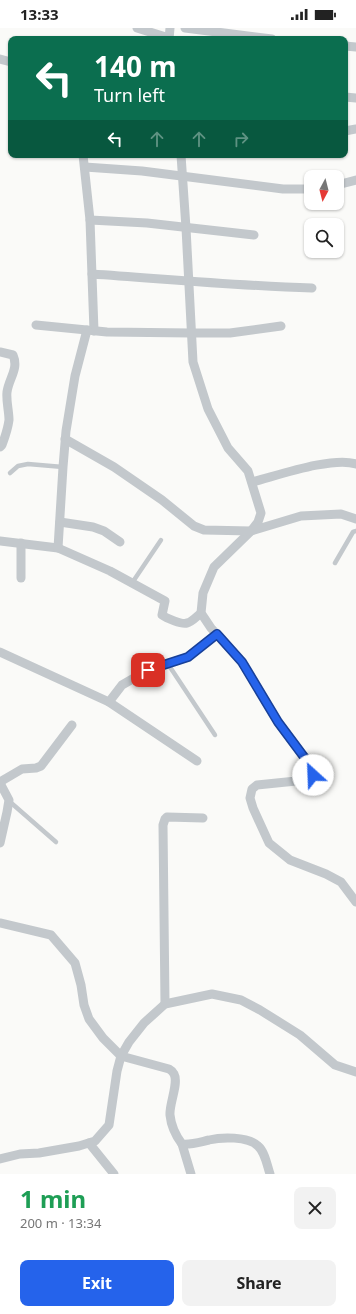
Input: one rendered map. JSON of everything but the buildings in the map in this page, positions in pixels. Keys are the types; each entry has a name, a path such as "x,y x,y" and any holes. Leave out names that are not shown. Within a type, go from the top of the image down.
{"street":[{"path":"137,28 160,36"},
{"path":"185,28 248,36"},
{"path":"58,548 65,439 75,376 91,330 92,274 90,220 83,158"},
{"path":"181,158 193,362 208,409 228,448 248,471 261,513 258,522 251,531 214,567 203,592 201,614 242,662 278,722 313,769 313,775 306,780 257,785 252,789 250,798 253,808 269,843 290,860 326,874 341,882 356,902"},
{"path":"84,167 142,171 283,189 304,189"},
{"path":"344,183 356,180"},
{"path":"90,220 147,223 254,236"},
{"path":"92,274 260,286 312,288"},
{"path":"36,325 91,330 191,333 230,333 281,326"},
{"path":"0,352 13,355 15,362 7,391 9,420 2,445 0,447"},
{"path":"65,439 120,471 162,500 194,526 204,530 251,531 301,516 341,514 356,519"},
{"path":"252,482 326,463 351,462 356,464"},
{"path":"60,522 93,527 104,531 120,542"},
{"path":"0,541 58,548 110,572 165,601 162,615 165,618 188,623 201,614"},
{"path":"21,543 21,578"},
{"path":"109,702 122,685 148,670 188,657 217,634"},
{"path":"0,652 109,702 197,761"},
{"path":"0,843 9,800 0,783 22,769 41,766 72,725"},
{"path":"165,1004 165,819 167,817 203,818"},
{"path":"0,923 51,935 75,963 89,1019 103,1038 121,1056 169,1069 174,1074 175,1080 170,1114 171,1122 177,1138 182,1144 191,1174"},
{"path":"0,1159 20,1154 39,1153 80,1146 95,1141 108,1125 121,1056 129,1042 144,1024 165,1004 212,994 241,1000 300,1035 335,1065 356,1072"},
{"path":"182,1144 188,1145 221,1137 246,1140 254,1143 263,1152 270,1174"},
{"path":"89,1143 114,1174"}],"lane":[{"path":"10,473 18,466 28,464 62,467"},
{"path":"335,564 353,532 356,531"},
{"path":"132,584 161,540"},
{"path":"168,664 215,735"},
{"path":"9,800 56,842"}],"route":[{"path":"148,670 188,657 217,634 242,662 278,722 313,769 313,775"}]}
